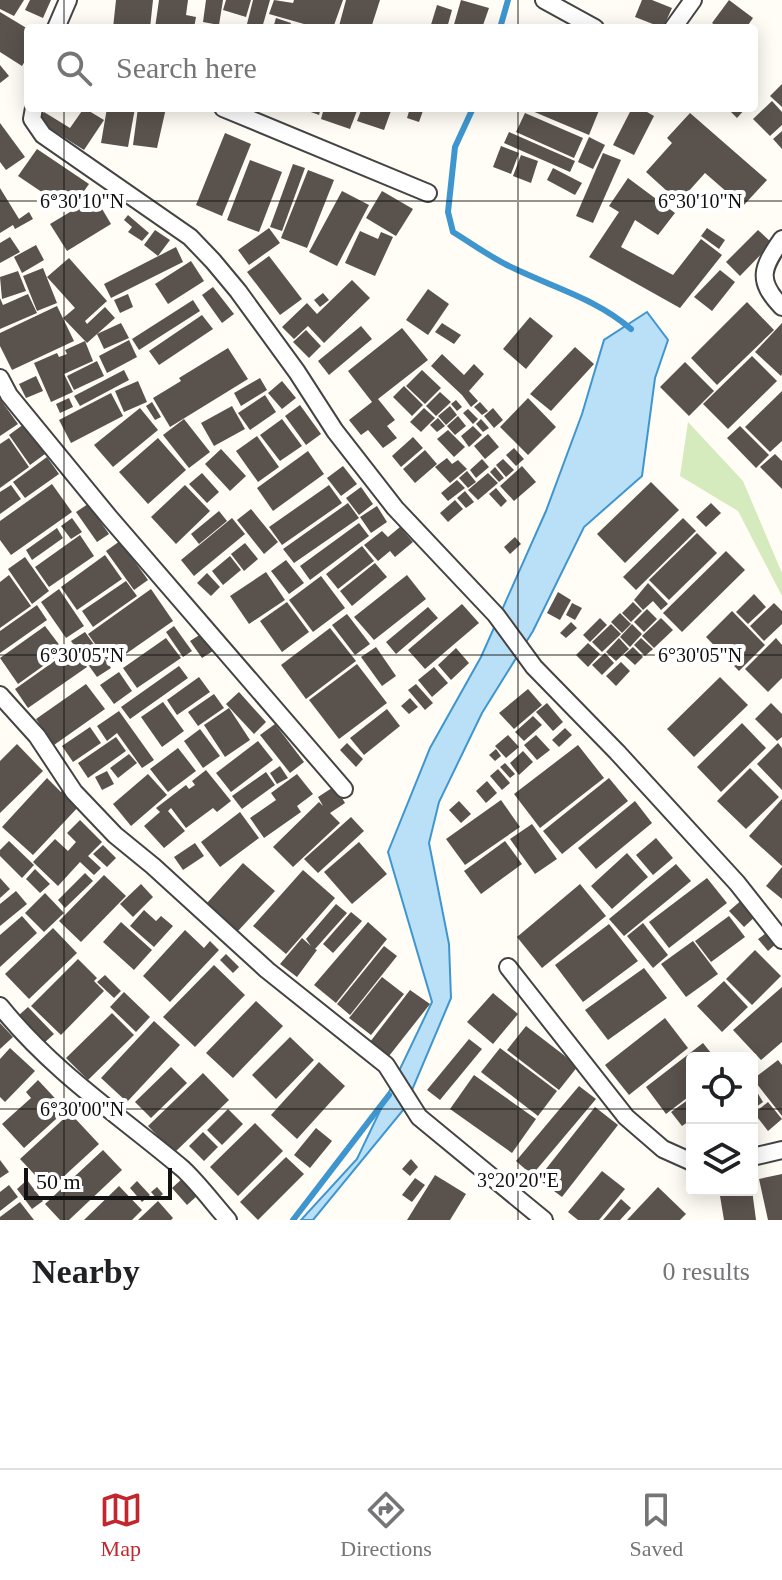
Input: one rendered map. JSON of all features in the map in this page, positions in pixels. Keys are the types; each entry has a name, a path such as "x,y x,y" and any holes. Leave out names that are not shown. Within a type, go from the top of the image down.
{"street":[{"path":"62,24 68,0"},
{"path":"544,0 588,24"},
{"path":"676,24 693,0"},
{"path":"33,112 32,119 43,135 190,237 213,261 297,372 335,431 395,508 496,615 534,667 737,883 782,940"},
{"path":"233,112 428,193"},
{"path":"782,239 766,264 763,280 769,294 782,307"},
{"path":"0,378 9,395 109,517 344,789"},
{"path":"0,695 37,736 74,792 115,835 267,970 386,1065 419,1117 544,1220"},
{"path":"508,967 626,1117 663,1149 686,1159"},
{"path":"0,1006 28,1042 185,1172 228,1220"},
{"path":"758,1156 782,1150"}],"green space":[{"path":"688,422 743,481 782,573 782,596 738,511 680,476"}],"water":[{"path":"647,312 668,340 655,378 642,476 584,527 533,631 482,713 439,802 429,843 449,944 451,998 404,1109 313,1220 301,1220 357,1159 432,1002 388,852 430,748 481,657 546,511 582,414 604,340"}],"building":[{"path":"0,0 24,0 14,16 0,9"},
{"path":"30,0 51,0 43,18 25,10"},
{"path":"116,0 153,0 150,24 113,24"},
{"path":"159,0 188,0 186,15 196,17 195,24 156,24"},
{"path":"206,0 223,0 219,24 203,22"},
{"path":"226,0 251,0 246,17 223,10"},
{"path":"253,0 270,0 263,24 247,24"},
{"path":"274,0 293,3 294,0 343,0 334,24 304,24 269,14"},
{"path":"346,0 380,0 372,24 340,24"},
{"path":"461,0 489,8 483,24 454,24"},
{"path":"642,0 652,0 672,8 665,24 653,24 635,17"},
{"path":"729,0 753,18 749,24 712,23"},
{"path":"437,5 452,10 448,24 431,24"},
{"path":"0,12 24,27 24,63 22,66 0,52"},
{"path":"276,18 291,23 291,24 274,24"},
{"path":"0,65 9,76 0,83"},
{"path":"782,84 782,107 770,96"},
{"path":"772,101 782,112 782,125 770,136 753,119"},
{"path":"44,112 70,128 81,112 91,112 104,120 84,150 38,121"},
{"path":"106,112 134,112 128,147 101,143"},
{"path":"137,112 165,112 157,148 133,145"},
{"path":"323,112 356,112 350,129 321,119"},
{"path":"360,112 391,112 384,130 357,121"},
{"path":"409,112 423,112 419,122 407,118"},
{"path":"534,112 598,112 589,135"},
{"path":"630,112 647,112 654,116 634,155 613,145"},
{"path":"525,113 583,138 574,158 516,132"},
{"path":"690,113 767,180 743,206 705,173 679,202 646,172 672,143 667,138"},
{"path":"0,123 25,157 6,170 0,162"},
{"path":"782,131 782,149 773,139"},
{"path":"509,132 575,161 570,172 504,143"},
{"path":"225,133 251,144 222,216 196,205"},
{"path":"589,137 605,145 593,169 578,162"},
{"path":"501,146 519,153 511,174 493,167"},
{"path":"37,149 89,184 70,211 18,176"},
{"path":"603,153 621,160 593,223 576,216"},
{"path":"521,155 538,161 531,183 513,176"},
{"path":"250,160 282,172 259,232 227,220"},
{"path":"293,164 305,168 282,231 270,227"},
{"path":"553,168 582,183 575,195 547,180"},
{"path":"308,170 334,180 307,248 281,238"},
{"path":"628,178 675,213 658,235 635,220 621,247 673,275 701,239 722,255 680,308 589,257 619,212 609,206"},
{"path":"0,188 19,219 29,212 33,219 0,233"},
{"path":"342,191 369,205 337,266 309,252"},
{"path":"382,191 413,209 396,236 366,218"},
{"path":"95,197 111,224 67,251 50,224"},
{"path":"128,215 149,233 142,241 128,232 132,227 124,220"},
{"path":"269,228 280,243 249,265 238,250"},
{"path":"707,228 725,240 719,249 701,236"},
{"path":"155,230 170,240 158,256 144,245"},
{"path":"758,230 772,243 740,276 726,262"},
{"path":"360,231 378,239 381,232 393,237 375,276 345,263"},
{"path":"10,237 20,252 0,263 0,243"},
{"path":"36,245 44,260 22,273 14,257"},
{"path":"176,247 183,262 111,298 104,284"},
{"path":"269,256 302,299 280,315 247,272"},
{"path":"69,258 107,301 85,321 87,324 105,307 115,318 87,343 63,318 75,308 47,277"},
{"path":"191,261 204,281 168,304 155,284"},
{"path":"43,268 57,303 37,311 23,276"},
{"path":"720,270 735,282 712,311 694,297"},
{"path":"18,271 26,291 2,299 0,277"},
{"path":"352,280 370,298 324,343 308,326 294,339 282,327 307,303 317,314"},
{"path":"213,287 234,314 222,323 202,295"},
{"path":"428,289 449,304 428,335 406,320"},
{"path":"323,293 329,300 320,307 314,300"},
{"path":"28,294 37,313 0,329 0,298 3,305"},
{"path":"128,294 133,307 120,313 114,300"},
{"path":"193,300 200,311 139,350 132,339"},
{"path":"747,302 774,330 717,385 691,358"},
{"path":"57,306 74,341 12,370 0,346 0,333"},
{"path":"202,315 213,329 159,365 149,351"},
{"path":"530,317 553,336 526,369 503,349"},
{"path":"121,323 129,338 104,349 97,334"},
{"path":"442,323 461,335 454,344 435,332"},
{"path":"782,323 782,374 781,376 755,352"},
{"path":"361,326 372,339 329,375 318,361"},
{"path":"402,328 428,360 378,399 395,420 387,426 397,438 383,448 368,430 361,435 349,420 372,402 348,371"},
{"path":"306,330 321,346 309,358 293,342"},
{"path":"129,340 137,357 107,373 99,356"},
{"path":"85,341 93,361 64,374 73,392 51,402 34,363 57,353 59,357 67,354 65,350"},
{"path":"575,347 594,364 551,411 530,394"},
{"path":"228,348 248,379 170,427 153,398"},
{"path":"442,354 464,375 474,364 484,374 469,391 478,401 471,407 431,366"},
{"path":"752,356 777,381 728,429 703,404"},
{"path":"97,361 104,376 74,390 67,376"},
{"path":"685,362 714,391 689,416 660,387"},
{"path":"124,370 129,380 80,406 74,396"},
{"path":"422,370 441,388 425,404 406,386"},
{"path":"36,376 43,391 26,398 19,384"},
{"path":"260,378 267,390 241,406 234,393"},
{"path":"138,381 147,402 124,412 115,391"},
{"path":"282,381 296,398 282,409 268,393"},
{"path":"404,386 423,405 412,416 393,397"},
{"path":"782,391 782,441 770,452 745,427"},
{"path":"440,392 451,402 436,416 426,406"},
{"path":"111,393 123,416 71,443 59,420"},
{"path":"265,395 276,412 250,430 238,413"},
{"path":"69,398 73,407 60,413 56,404"},
{"path":"528,398 556,427 528,455 500,427"},
{"path":"0,399 18,424 0,436"},
{"path":"456,400 462,407 457,411 451,404"},
{"path":"152,402 161,417 155,420 146,406"},
{"path":"480,402 488,411 482,415 474,407"},
{"path":"300,405 321,434 306,445 285,416"},
{"path":"232,406 245,429 214,446 201,423"},
{"path":"450,406 457,415 446,425 438,416"},
{"path":"140,408 158,430 113,467 94,445"},
{"path":"424,408 435,418 421,432 410,422"},
{"path":"493,408 503,420 494,428 484,416"},
{"path":"468,409 478,419 473,424 463,413"},
{"path":"458,416 466,426 455,435 447,426"},
{"path":"438,418 445,426 437,432 430,425"},
{"path":"184,419 210,452 189,468 163,435"},
{"path":"282,419 302,446 280,461 260,435"},
{"path":"481,419 489,428 483,432 476,424"},
{"path":"24,424 45,454 30,465 9,435"},
{"path":"473,426 482,435 469,447 461,436"},
{"path":"740,426 769,455 756,468 727,438"},
{"path":"448,430 465,447 454,457 437,439"},
{"path":"488,434 499,447 485,459 474,446"},
{"path":"257,436 279,467 258,482 236,451"},
{"path":"413,437 423,448 401,467 392,456"},
{"path":"9,438 29,467 0,488 0,444"},
{"path":"158,438 186,470 148,504 119,472"},
{"path":"514,448 524,459 516,466 506,455"},
{"path":"221,449 246,476 230,491 205,464"},
{"path":"425,450 437,464 415,483 403,469"},
{"path":"308,451 324,474 273,511 257,488"},
{"path":"775,454 782,461 782,489 760,467"},
{"path":"47,457 59,474 25,498 13,482"},
{"path":"447,458 452,464 458,460 467,469 450,483 435,467"},
{"path":"482,459 489,467 476,478 470,470"},
{"path":"503,459 514,470 506,477 496,465"},
{"path":"343,466 357,484 341,496 327,478"},
{"path":"522,466 536,482 514,501 500,486"},
{"path":"495,467 504,478 499,482 490,472"},
{"path":"467,471 476,482 468,488 459,478"},
{"path":"202,473 219,492 207,503 189,484"},
{"path":"488,473 498,483 478,500 468,490"},
{"path":"457,480 465,488 448,501 441,493"},
{"path":"651,482 679,510 625,563 597,534"},
{"path":"52,484 72,512 11,555 0,540 0,521"},
{"path":"11,485 21,499 0,514 0,492"},
{"path":"185,485 210,511 176,544 151,517"},
{"path":"329,485 342,503 282,545 269,527"},
{"path":"361,487 373,504 359,515 346,498"},
{"path":"496,488 507,501 501,507 489,494"},
{"path":"465,491 474,502 466,508 457,498"},
{"path":"455,500 463,509 448,522 440,513"},
{"path":"348,503 359,518 294,563 283,549"},
{"path":"711,503 721,513 706,527 696,517"},
{"path":"88,504 109,534 97,542 76,512"},
{"path":"377,506 387,522 371,533 360,517"},
{"path":"251,509 278,542 264,554 237,520"},
{"path":"219,511 227,521 199,544 191,534"},
{"path":"72,518 82,532 71,539 61,526"},
{"path":"232,518 245,534 194,576 181,560"},
{"path":"683,518 696,531 636,590 623,577"},
{"path":"359,523 369,536 310,580 300,566"},
{"path":"400,527 413,542 395,557 390,551 378,561 364,545 382,531 388,537"},
{"path":"57,528 63,538 32,560 26,550"},
{"path":"697,533 717,553 669,600 649,580"},
{"path":"80,535 94,556 49,587 35,567"},
{"path":"515,537 521,544 510,554 504,547"},
{"path":"120,541 148,580 134,590 106,551"},
{"path":"245,543 258,559 244,571 231,554"},
{"path":"362,546 374,561 338,589 326,574"},
{"path":"726,551 745,570 682,632 663,613"},
{"path":"105,555 122,579 77,610 61,587"},
{"path":"230,556 241,570 223,585 212,571"},
{"path":"25,557 49,591 32,604 8,569"},
{"path":"286,560 304,583 289,594 271,571"},
{"path":"375,563 387,577 352,606 340,591"},
{"path":"266,572 285,600 249,624 230,596"},
{"path":"207,573 220,587 211,596 197,583"},
{"path":"9,575 31,606 0,628 0,582"},
{"path":"407,575 426,599 374,640 354,617"},
{"path":"321,576 345,608 313,632 289,600"},
{"path":"126,581 137,596 93,627 82,611"},
{"path":"648,583 668,604 661,610 653,601 643,610 634,600"},
{"path":"59,589 84,626 66,638 41,602"},
{"path":"151,589 173,621 110,665 88,634"},
{"path":"558,592 571,600 560,620 547,613"},
{"path":"754,594 766,607 748,624 736,612"},
{"path":"287,602 309,632 282,652 260,621"},
{"path":"633,602 642,611 631,622 622,613"},
{"path":"572,603 582,608 575,620 566,615"},
{"path":"774,603 782,611 782,624 764,641 750,626"},
{"path":"462,604 479,623 425,669 408,650"},
{"path":"37,605 47,620 0,653 0,631"},
{"path":"428,607 438,618 396,654 386,642"},
{"path":"647,609 657,619 644,632 634,622"},
{"path":"732,611 765,645 739,671 706,637"},
{"path":"620,613 631,624 622,633 611,622"},
{"path":"347,614 370,644 355,655 332,625"},
{"path":"600,618 607,625 590,642 583,635"},
{"path":"661,618 673,630 654,648 642,636"},
{"path":"571,622 577,628 566,638 560,633"},
{"path":"611,624 621,634 602,652 592,642"},
{"path":"632,624 642,634 630,647 620,637"},
{"path":"45,626 64,651 18,684 0,658"},
{"path":"174,626 192,651 183,657 166,632"},
{"path":"330,628 356,661 306,699 281,665"},
{"path":"85,632 111,668 97,677 71,641"},
{"path":"201,634 213,651 202,658 190,641"},
{"path":"166,638 181,658 137,688 123,668"},
{"path":"619,638 629,649 616,661 606,652"},
{"path":"641,638 653,649 645,656 634,645"},
{"path":"776,638 782,645 782,678 768,692 745,669"},
{"path":"588,643 600,654 588,667 576,655"},
{"path":"376,647 396,676 382,686 361,657"},
{"path":"633,647 643,657 635,665 624,655"},
{"path":"73,648 87,667 28,708 15,689"},
{"path":"456,648 469,663 451,680 438,665"},
{"path":"605,653 614,663 602,675 592,665"},
{"path":"621,662 630,671 616,686 606,676"},
{"path":"357,664 387,703 339,739 309,700"},
{"path":"179,666 188,678 130,719 121,707"},
{"path":"434,667 448,683 432,697 418,680"},
{"path":"119,672 132,691 114,704 100,685"},
{"path":"199,677 210,692 177,715 167,700"},
{"path":"720,677 748,705 694,757 667,729"},
{"path":"86,684 105,709 54,745 36,719"},
{"path":"416,684 433,703 425,710 408,690"},
{"path":"528,689 542,705 514,729 499,713"},
{"path":"239,692 266,722 254,734 226,704"},
{"path":"214,694 224,708 198,726 188,712"},
{"path":"410,698 418,707 409,714 401,706"},
{"path":"163,702 184,731 162,747 141,717"},
{"path":"547,703 563,722 553,731 536,712"},
{"path":"771,703 782,714 782,737 777,741 755,719"},
{"path":"229,708 250,740 225,757 204,725"},
{"path":"387,709 400,726 364,755 350,738"},
{"path":"119,711 154,760 142,768 117,733 107,741 97,726"},
{"path":"533,716 542,725 524,741 515,732"},
{"path":"742,723 766,748 721,792 697,767"},
{"path":"275,724 304,762 290,773 260,735"},
{"path":"90,727 101,743 73,762 62,746"},
{"path":"565,728 572,735 559,747 552,740"},
{"path":"200,729 220,756 203,768 184,741"},
{"path":"508,735 519,747 506,758 495,746"},
{"path":"536,735 550,750 537,760 524,745"},
{"path":"116,737 126,751 88,778 78,763"},
{"path":"258,741 273,760 231,792 216,773"},
{"path":"347,743 363,759 356,767 340,750"},
{"path":"778,743 782,748 782,790 757,764"},
{"path":"17,744 43,771 0,813 0,761"},
{"path":"578,745 604,778 540,828 514,794"},
{"path":"178,748 196,771 168,792 150,769"},
{"path":"496,749 501,756 495,761 489,755"},
{"path":"523,751 533,762 519,775 510,763"},
{"path":"129,754 137,763 118,778 110,768"},
{"path":"505,763 515,774 510,778 500,767"},
{"path":"280,766 288,778 277,784 270,773"},
{"path":"750,768 779,797 746,829 717,801"},
{"path":"498,769 510,783 502,790 490,776"},
{"path":"206,770 231,801 217,812 213,808 186,828 171,808 168,811 185,831 164,848 144,826 160,812 156,808 186,785 189,789 195,785 192,781"},
{"path":"107,771 114,784 102,790 95,777"},
{"path":"266,772 275,785 242,809 232,796"},
{"path":"148,774 167,795 131,826 113,804"},
{"path":"297,774 313,794 297,806 301,812 264,838 250,818 276,800 271,793"},
{"path":"47,778 61,792 64,788 81,804 33,855 2,827"},
{"path":"609,778 628,801 562,854 543,831"},
{"path":"487,781 497,793 486,803 476,791"},
{"path":"335,786 345,803 330,813 340,823 293,867 273,847 319,802 323,806 318,797"},
{"path":"782,799 782,866 749,836"},
{"path":"501,800 520,827 465,865 446,839"},
{"path":"459,801 471,814 461,823 449,810"},
{"path":"635,801 652,823 596,869 578,848"},
{"path":"240,812 259,838 220,867 201,842"},
{"path":"351,817 364,831 318,873 304,859"},
{"path":"80,820 102,842 88,856 101,868 94,875 80,862 58,886 33,862 55,839 68,851 76,842 67,833"},
{"path":"532,824 557,859 535,874 510,839"},
{"path":"656,838 673,858 653,875 636,855"},
{"path":"9,841 34,865 22,878 0,856 0,850"},
{"path":"505,841 522,864 481,894 464,871"},
{"path":"359,842 387,874 352,904 324,872"},
{"path":"195,843 204,856 183,870 174,857"},
{"path":"103,845 116,858 107,867 93,854"},
{"path":"627,853 648,877 612,909 591,886"},
{"path":"243,863 275,891 238,931 207,903"},
{"path":"676,864 691,881 624,936 609,919"},
{"path":"782,867 782,899 766,886"},
{"path":"35,869 50,884 40,893 26,879"},
{"path":"303,870 335,898 286,954 253,926"},
{"path":"85,873 93,881 65,908 58,900"},
{"path":"104,875 126,896 81,942 59,921"},
{"path":"0,878 10,889 0,898"},
{"path":"707,878 727,903 669,948 649,922"},
{"path":"141,884 153,897 133,917 120,904"},
{"path":"580,884 606,916 542,968 517,937"},
{"path":"16,891 27,904 0,926 0,904"},
{"path":"45,893 64,913 44,932 25,913"},
{"path":"744,898 758,914 744,927 729,911"},
{"path":"336,904 347,913 315,949 297,977 280,964 302,938 311,946 306,939"},
{"path":"144,910 156,921 161,916 173,926 154,947 130,926"},
{"path":"351,912 362,921 333,953 323,944"},
{"path":"22,916 37,933 0,967 0,935"},
{"path":"729,916 745,937 711,962 695,941"},
{"path":"121,922 152,950 134,970 103,942"},
{"path":"368,922 387,939 336,1003 314,985"},
{"path":"643,923 668,955 653,968 627,936"},
{"path":"609,924 638,961 583,1002 555,965"},
{"path":"53,928 77,953 29,999 5,974"},
{"path":"185,930 204,948 210,941 219,950 170,1002 143,976"},
{"path":"769,931 778,942 768,951 758,939"},
{"path":"693,941 718,974 686,997 661,964"},
{"path":"384,946 397,956 350,1015 337,1004"},
{"path":"755,950 781,976 752,1005 726,979"},
{"path":"226,954 239,967 233,973 220,960"},
{"path":"78,959 97,978 94,981 104,991 61,1035 31,1006"},
{"path":"214,965 245,995 195,1047 163,1017"},
{"path":"644,968 667,998 608,1040 585,1010"},
{"path":"105,975 121,991 114,998 97,982"},
{"path":"382,977 404,994 371,1035 349,1018"},
{"path":"724,981 748,1007 722,1032 697,1006"},
{"path":"782,987 782,1042 761,1060 758,1052 754,1052 733,1030"},
{"path":"410,990 430,1004 389,1056 370,1042"},
{"path":"124,992 150,1017 136,1032 110,1007"},
{"path":"493,993 518,1014 493,1044 467,1022"},
{"path":"256,1001 283,1026 233,1078 206,1053"},
{"path":"28,1007 54,1034 44,1043 18,1016"},
{"path":"112,1013 134,1035 88,1080 66,1058"},
{"path":"665,1018 688,1048 629,1095 605,1065"},
{"path":"154,1021 180,1045 127,1102 101,1078"},
{"path":"0,1023 13,1037 0,1049"},
{"path":"526,1026 578,1066 559,1090 507,1050"},
{"path":"290,1037 314,1060 276,1099 252,1075"},
{"path":"469,1039 482,1049 440,1100 427,1090"},
{"path":"703,1043 710,1052 691,1052"},
{"path":"10,1048 35,1071 5,1102 0,1097 0,1059"},
{"path":"500,1048 557,1091 538,1116 481,1072"},
{"path":"686,1056 686,1099 666,1114 646,1087"},
{"path":"778,1060 782,1065 782,1116 758,1085 758,1075"},
{"path":"319,1062 345,1086 297,1139 271,1115"},
{"path":"171,1067 187,1083 151,1118 135,1102"},
{"path":"203,1073 229,1100 174,1153 148,1126"},
{"path":"474,1075 536,1119 512,1153 450,1109"},
{"path":"38,1080 66,1110 24,1148 2,1124 31,1098 26,1092"},
{"path":"579,1086 596,1099 532,1175 516,1161"},
{"path":"686,1101 686,1123 682,1126 671,1112"},
{"path":"768,1102 782,1119 768,1131 758,1118 758,1110"},
{"path":"595,1107 618,1125 562,1197 538,1179"},
{"path":"228,1109 243,1124 222,1145 207,1130"},
{"path":"70,1113 99,1144 49,1190 20,1159"},
{"path":"255,1123 283,1151 238,1196 210,1167"},
{"path":"316,1128 332,1141 310,1168 294,1155"},
{"path":"203,1132 218,1147 204,1161 189,1146"},
{"path":"103,1150 122,1170 69,1220 60,1220 45,1204"},
{"path":"286,1157 304,1174 258,1220 240,1202"},
{"path":"411,1159 418,1167 410,1176 402,1169"},
{"path":"0,1160 9,1172 0,1178"},
{"path":"602,1171 625,1189 599,1220 578,1220 568,1212"},
{"path":"782,1174 782,1220 768,1220 759,1179"},
{"path":"435,1175 466,1194 450,1220 407,1220"},
{"path":"183,1178 198,1195 187,1205 172,1188"},
{"path":"415,1178 425,1185 412,1202 402,1195"},
{"path":"27,1180 43,1201 32,1209 17,1189"},
{"path":"137,1181 150,1195 142,1202 130,1188"},
{"path":"9,1185 18,1197 0,1211 0,1192"},
{"path":"119,1186 142,1210 132,1220 84,1220"},
{"path":"157,1187 163,1194 157,1199 151,1192"},
{"path":"658,1187 686,1214 680,1220 627,1220"},
{"path":"720,1196 753,1196 756,1220 724,1220"},
{"path":"621,1199 631,1208 620,1220 603,1220"},
{"path":"158,1201 173,1218 171,1220 138,1220"},
{"path":"20,1202 34,1220 0,1220 0,1217"}],"waterway":[{"path":"501,24 508,0"},
{"path":"471,112 455,147 448,212 453,232 507,265 602,309 631,329"},
{"path":"293,1220 389,1095"}]}
